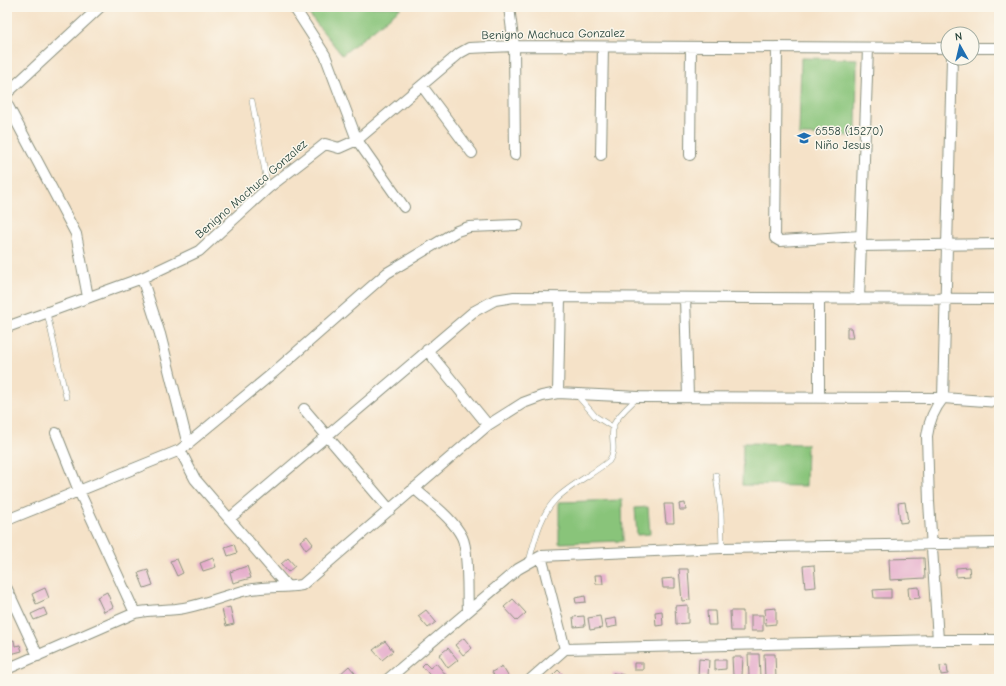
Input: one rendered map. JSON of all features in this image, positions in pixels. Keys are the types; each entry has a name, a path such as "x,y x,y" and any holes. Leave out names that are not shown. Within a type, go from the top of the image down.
{"street":[{"path":"7,93 100,7"},
{"path":"294,7 325,55 356,140 404,207"},
{"path":"509,7 514,46 515,155"},
{"name":"Benigno Machuca Gonzalez","path":"7,327 142,278 199,251 268,188 322,145 328,144 340,148 356,140 460,53 469,48 514,46 603,46 940,48"},
{"path":"601,156 603,46"},
{"path":"690,155 691,47"},
{"path":"777,47 775,238 780,241 860,241 947,245 999,244"},
{"path":"859,299 868,48"},
{"path":"980,48 999,48"},
{"path":"938,640 933,544 929,502 927,436 928,426 935,408 943,398 952,66"},
{"path":"422,86 472,153"},
{"path":"7,104 76,234 88,297"},
{"path":"7,520 184,447 387,273 457,231 469,227 518,225"},
{"path":"142,278 160,334 184,447 195,479 286,585"},
{"path":"229,520 473,312 496,300 514,297 999,299"},
{"path":"558,393 560,298"},
{"path":"685,298 688,397"},
{"path":"819,299 819,397"},
{"path":"428,350 488,425"},
{"path":"7,669 135,613 152,609 182,608 204,604 246,590 286,585 302,585 488,425 523,403 542,396 558,393 639,397 943,398 999,402"},
{"path":"304,409 326,437 390,510"},
{"path":"56,433 80,491 135,613"},
{"path":"414,488 453,523 463,538 466,560 468,611"},
{"path":"388,679 518,569 529,561 541,556 722,548 999,543"},
{"path":"541,556 565,649"},
{"path":"7,589 38,656"},
{"path":"531,679 565,649 938,640 999,640"}],"lane":[{"path":"252,102 268,188"},
{"path":"47,312 66,397"},
{"path":"576,394 595,416 614,428"},
{"path":"529,561 544,516 556,499 595,472 613,456 614,428 618,417 639,397"},
{"path":"716,475 721,513 722,548"}],"green space":[{"path":"303,7 402,7 342,55"},
{"path":"801,58 857,59 856,136 799,135"},
{"path":"743,443 807,444 806,486 742,485"},
{"path":"622,500 623,541 559,543 559,502"},
{"path":"648,507 650,534 637,535 635,508"}],"building":[{"path":"847,328 851,328 853,338 847,338"},
{"path":"905,502 908,522 900,523 898,503"},
{"path":"685,503 686,510 680,510 679,504"},
{"path":"664,504 673,504 674,523 666,523"},
{"path":"307,536 313,544 306,550 300,541"},
{"path":"234,544 237,553 228,556 225,547"},
{"path":"213,558 216,567 203,571 200,563"},
{"path":"288,558 295,566 288,572 281,564"},
{"path":"924,558 925,578 890,580 889,559"},
{"path":"177,559 183,573 177,576 170,561"},
{"path":"814,565 816,587 805,588 803,566"},
{"path":"247,566 251,578 233,583 230,572"},
{"path":"969,567 970,576 956,577 956,568"},
{"path":"679,569 688,569 690,600 682,601"},
{"path":"148,570 153,585 144,588 138,573"},
{"path":"595,575 602,575 603,584 596,584"},
{"path":"675,578 675,588 663,588 662,579"},
{"path":"919,587 920,598 909,599 908,588"},
{"path":"45,588 49,598 36,604 32,594"},
{"path":"891,589 891,598 874,598 873,590"},
{"path":"107,592 113,607 104,612 97,597"},
{"path":"585,596 586,602 576,603 575,598"},
{"path":"513,599 526,613 517,621 504,607"},
{"path":"688,605 688,623 676,624 675,606"},
{"path":"230,607 234,624 226,626 222,609"},
{"path":"44,608 47,615 34,620 31,614"},
{"path":"776,608 776,624 766,625 765,609"},
{"path":"426,610 436,622 428,628 418,616"},
{"path":"662,611 663,625 656,626 655,612"},
{"path":"707,611 715,611 716,625 708,625"},
{"path":"730,611 743,611 743,631 731,631"},
{"path":"751,615 763,615 763,631 751,631"},
{"path":"584,616 585,626 574,627 573,617"},
{"path":"600,616 602,628 590,630 588,618"},
{"path":"616,618 617,626 607,628 605,620"},
{"path":"464,638 472,648 463,655 455,645"},
{"path":"14,640 15,646 20,645 22,651 7,655 7,642"},
{"path":"385,641 393,651 382,660 373,650"},
{"path":"448,648 458,660 448,668 439,655"},
{"path":"748,654 759,654 760,677 749,677"},
{"path":"764,654 775,654 776,679 765,679"},
{"path":"732,657 743,657 742,676 733,676"},
{"path":"699,659 709,660 708,676 698,676"},
{"path":"715,660 726,660 726,669 715,670"},
{"path":"425,663 430,668 436,663 446,675 442,679 433,679 422,666"},
{"path":"634,663 643,663 643,670 634,670"},
{"path":"947,665 948,674 941,675 940,666"},
{"path":"349,666 360,679 343,679 339,675"},
{"path":"502,666 510,679 496,679 492,672"},
{"path":"558,670 564,676 561,679 555,679 552,676"},
{"path":"613,673 624,675 623,679 612,679"}],"place":[{"name":"6558 (15270) Niño Jesus","path":"804,138"}]}
